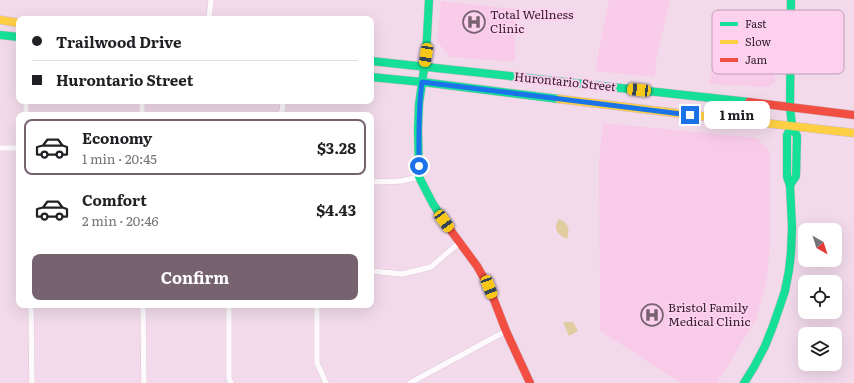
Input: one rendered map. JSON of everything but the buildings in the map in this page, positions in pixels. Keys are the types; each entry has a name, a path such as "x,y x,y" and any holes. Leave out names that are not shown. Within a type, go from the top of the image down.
{"main road":[{"path":"429,0 426,55 419,104 419,177 433,204 477,266 489,287 506,330 530,383"},
{"path":"791,0 791,10"},
{"path":"0,20 16,23"},
{"path":"0,35 16,37"},
{"name":"Hurontario Street","path":"374,61 854,115"},
{"path":"744,383 754,367 774,326 785,291 789,270 792,227 790,185 796,176 797,136 792,126 790,107 790,74"},
{"name":"Hurontario Street","path":"374,77 854,133"}],"street":[{"path":"209,16 211,0"},
{"path":"0,148 16,148"},
{"path":"374,182 401,181 419,177"},
{"path":"374,271 402,274 431,267 460,242"},
{"path":"30,308 32,383"},
{"path":"143,308 144,383"},
{"path":"229,308 228,378 231,383"},
{"path":"317,308 317,363 326,383"},
{"path":"410,383 506,330"}],"shaded area":[{"path":"609,0 670,0 656,61 655,77 595,71"},
{"path":"441,1 515,9 515,62 450,57 437,41"},
{"path":"712,69 712,74 774,74 775,83 768,87 709,84"},
{"path":"603,123 757,138 770,151 770,241 767,280 756,320 717,383 681,383 600,331 599,161"},
{"path":"559,219 567,224 567,239 561,236 556,229"},
{"path":"563,322 573,322 578,331 569,336"}],"traffic: fast":[{"path":"429,0 426,55 419,104 419,177 433,204 449,228"},
{"path":"791,0 791,10"},
{"path":"0,35 16,37"},
{"path":"374,61 749,102"},
{"path":"790,74 790,107 792,126 797,136 796,176 790,185"},
{"path":"374,77 559,99"},
{"path":"744,383 765,346 773,326 785,291 789,270 792,227 790,185 787,177 787,135 792,126"}],"traffic: slow":[{"path":"0,20 16,23"},
{"path":"559,99 854,133"}],"traffic: jam":[{"path":"749,102 854,115"},
{"path":"449,228 477,266 489,287 506,331 530,383"}],"place":[{"name":"Total Wellness Clinic","path":"474,22"},
{"name":"Bristol Family Medical Clinic","path":"652,315"}],"route":[{"path":"419,166 418,129 422,82 690,115"}]}
